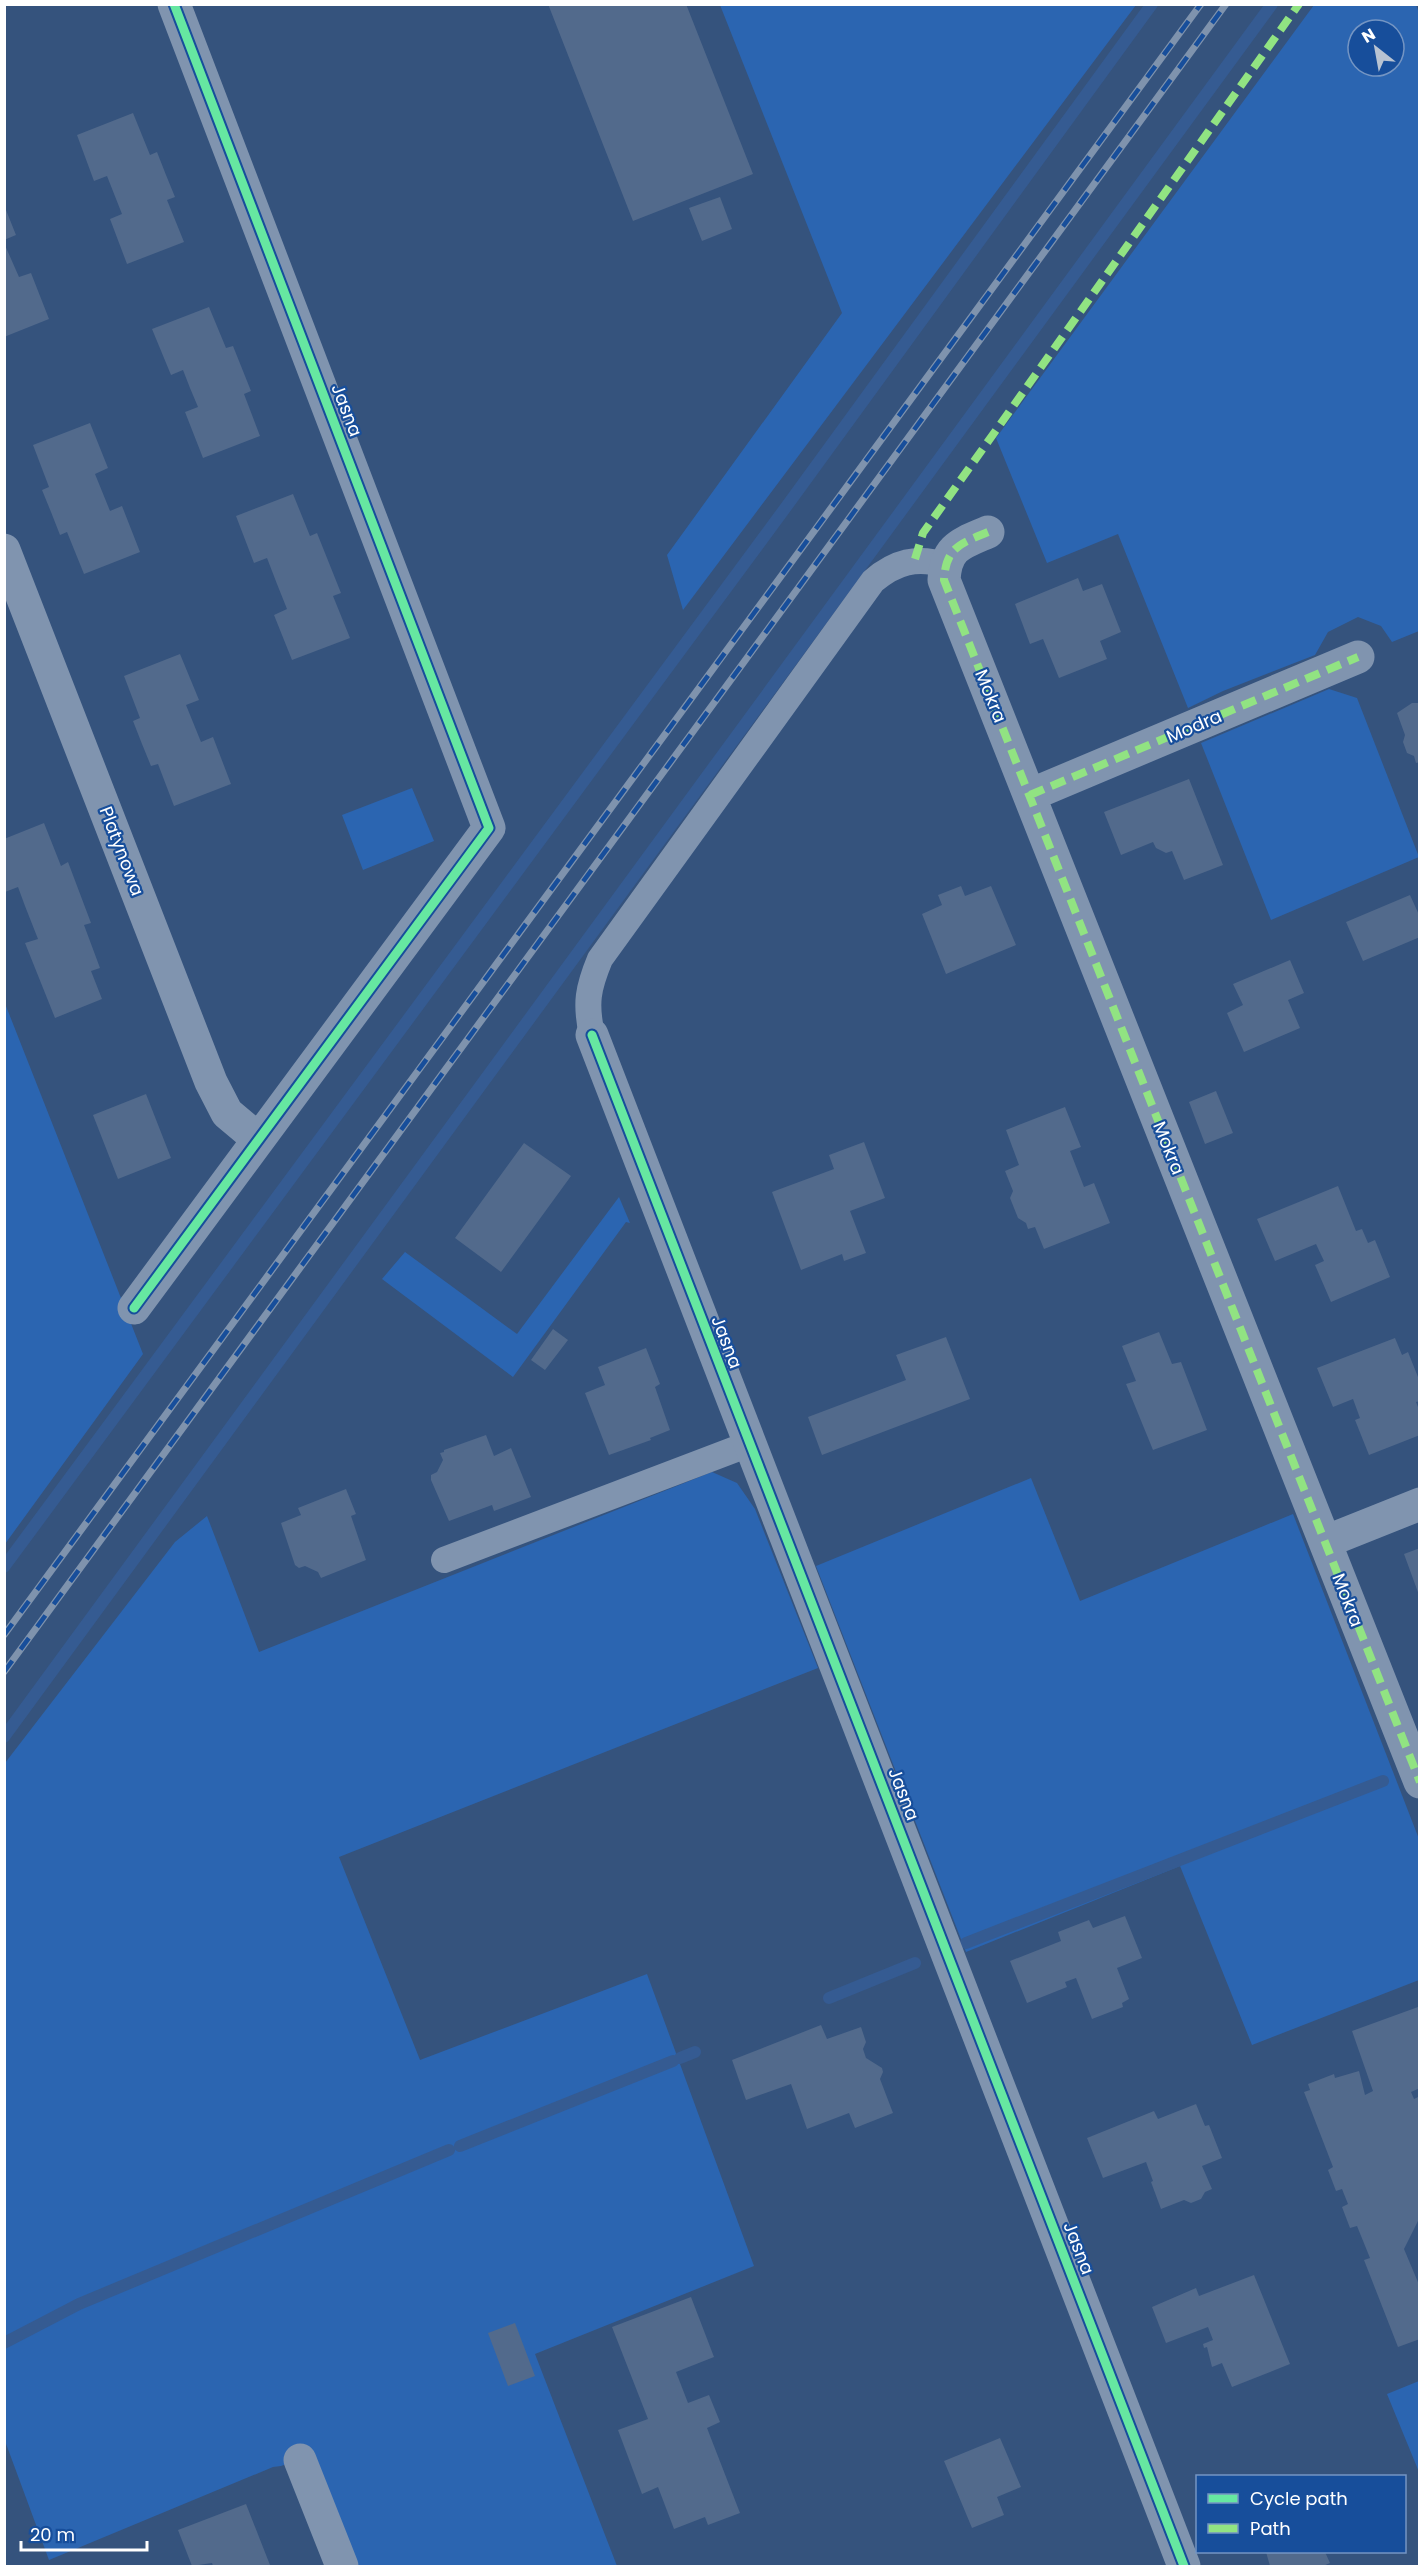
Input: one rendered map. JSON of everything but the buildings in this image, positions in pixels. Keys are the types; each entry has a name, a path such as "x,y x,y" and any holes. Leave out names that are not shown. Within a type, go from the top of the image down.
{"street":[{"name":"Jasna","path":"174,4 489,828 258,1139"},
{"path":"945,565 950,554 960,544 987,532"},
{"name":"Platynowa","path":"4,550 211,1082 227,1113 258,1139"},
{"name":"Mokra","path":"945,565 944,580 1419,1782"},
{"name":"Modra","path":"1030,795 1358,657"},
{"name":"Jasna","path":"592,1035 1184,2566"},
{"path":"134,1308 258,1139"},
{"path":"1325,1542 1419,1504"},
{"path":"300,2460 342,2566"}],"lane":[{"path":"592,1035 587,1012 589,987 600,959 873,581 892,567 915,559 945,565"},
{"path":"444,1560 749,1444"}],"shaded area":[{"path":"720,5 1136,5 683,610 667,555 842,313"},
{"path":"1314,5 1416,5 1419,13 1419,631 1392,642 1381,626 1358,617 1328,632 1315,655 1223,691 1188,708 1118,534 1047,563 996,438"},
{"path":"1329,689 1357,698 1419,857 1271,920 1201,743"},
{"path":"412,788 434,841 363,870 342,815"},
{"path":"4,1001 143,1354 5,1544 4,1544"},
{"path":"619,1197 630,1223 626,1222 513,1377 382,1279 405,1252 517,1334"},
{"path":"712,1472 737,1483 755,1509 818,1668 339,1857 420,2060 647,1974 754,2266 535,2354 617,2566 354,2566 308,2456 273,2467 49,2560 5,2441 5,1763 175,1542 207,1516 259,1652"},
{"path":"1031,1478 1080,1601 1293,1514 1419,1839 1419,1980 1252,2045 1180,1866 966,1952 816,1566"},
{"path":"1419,2381 1419,2472 1387,2394"}],"waterway":[{"path":"4,1567 786,507 1152,4"},
{"path":"4,1737 1272,4"},
{"path":"966,1943 1383,1781"},
{"path":"829,1998 915,1963"},
{"path":"680,2058 695,2052"},
{"path":"460,2146 673,2061"},
{"path":"4,2343 79,2304 449,2150"}],"railway":[{"path":"4,1635 1201,4"},
{"path":"4,1672 1226,4"}],"marked path":[{"path":"915,559 923,533 1299,4"},
{"path":"988,532 962,544 951,553 944,580 1420,1782"},
{"path":"1030,795 1358,657"}],"cycle path":[{"path":"134,1308 489,828 174,4"},
{"path":"592,1035 1184,2566"}]}
